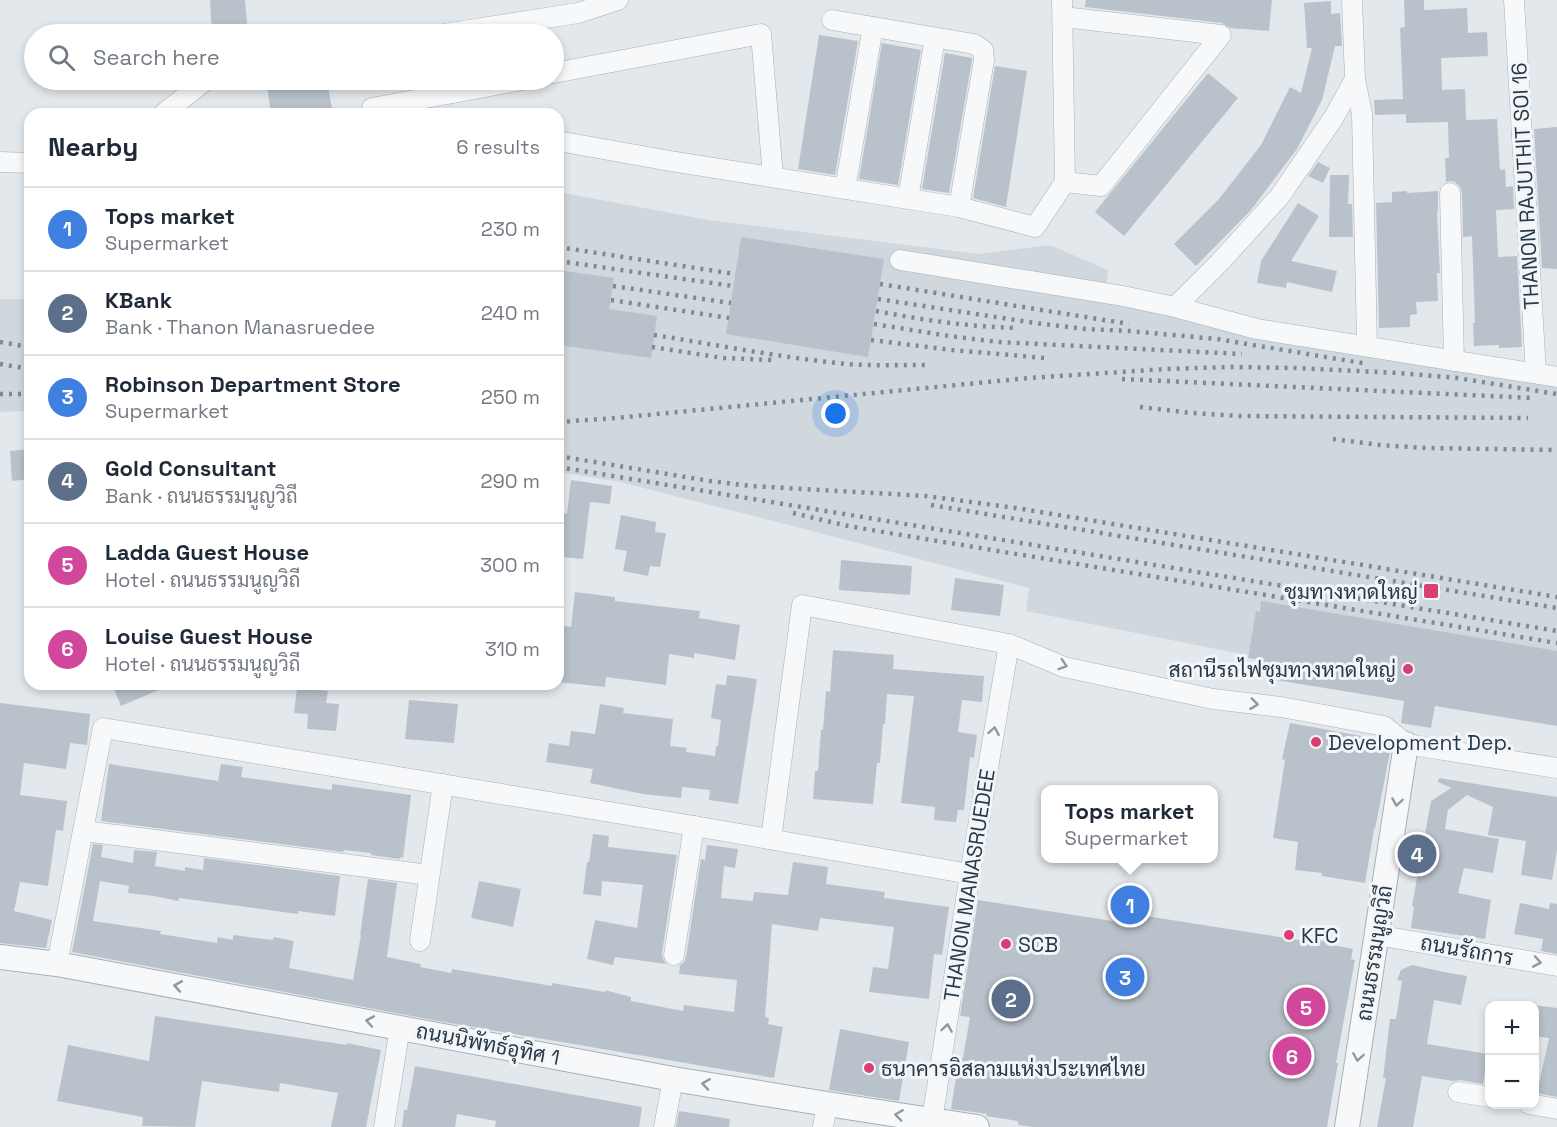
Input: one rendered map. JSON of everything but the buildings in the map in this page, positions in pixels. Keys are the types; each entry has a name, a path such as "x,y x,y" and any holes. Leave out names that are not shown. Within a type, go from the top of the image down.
{"street":[{"path":"492,24 618,0"},
{"path":"1352,0 1355,79 1362,114 1367,345"},
{"name":"THANON RAJUTHIT SOI 16","path":"1514,0 1536,373"},
{"path":"564,142 959,207 1035,227 1065,182 1063,8 1221,35 1101,186 1065,182"},
{"path":"832,20 974,44 983,50 959,207"},
{"path":"845,189 873,27"},
{"path":"564,72 761,34 773,177"},
{"path":"908,199 935,38"},
{"path":"1175,307 1280,196 1334,117 1355,79"},
{"path":"171,108 193,90"},
{"path":"372,108 468,90"},
{"path":"0,162 24,163"},
{"path":"1450,193 1454,361"},
{"path":"900,260 1124,296 1257,329 1557,376"},
{"path":"771,839 802,605 1009,644 1064,667 1213,699 1281,707 1384,726 1406,744 1557,768"},
{"name":"THANON MANASRUEDEE","path":"932,1123 970,874 1009,644"},
{"path":"57,964 103,728 970,874"},
{"name":"ถนนธรรมนูญวิถี","path":"1347,1127 1406,744"},
{"path":"420,941 443,784"},
{"path":"674,955 694,826"},
{"path":"84,831 429,875"},
{"name":"ถนนรัถการ","path":"1376,935 1557,966"},
{"name":"ถนนนิพัทธ์อุทิศ 1","path":"0,957 57,964 673,1079 825,1116 977,1127"},
{"path":"384,1127 400,1027"},
{"path":"664,1127 673,1079"},
{"path":"1458,1092 1485,1096"},
{"path":"1539,1106 1557,1109"}],"shaded area":[{"path":"564,193 709,220 979,254 1050,245 1108,270 1105,297 1557,374 1557,705 1231,652 1026,611 1029,588 620,482 564,473"},
{"path":"0,299 24,299 24,411 0,412"}],"railway":[{"path":"564,248 735,274"},
{"path":"564,262 733,286"},
{"path":"880,284 1129,324"},
{"path":"613,286 731,303"},
{"path":"878,299 1085,329 1217,339 1368,364"},
{"path":"611,300 729,318"},
{"path":"876,311 947,323 1019,328"},
{"path":"874,324 998,342 1242,354"},
{"path":"654,335 847,364 926,365"},
{"path":"871,340 1045,358"},
{"path":"0,342 24,346"},
{"path":"652,347 723,358 774,360"},
{"path":"0,364 24,368"},
{"path":"564,422 1029,378 1231,367 1399,373 1457,378 1557,394"},
{"path":"1122,379 1533,398"},
{"path":"0,394 24,394"},
{"path":"1140,407 1239,416 1528,418"},
{"path":"1333,439 1426,448 1557,450"},
{"path":"564,457 751,486 926,496 1016,508 1557,597"},
{"path":"564,468 1557,631"},
{"path":"931,505 1557,608"},
{"path":"793,513 889,533 1557,643"}],"place":[{"name":"ชุมทางหาดใหญ่","path":"1431,591"},
{"name":"สถานีรถไฟชุมทางหาดใหญ่","path":"1408,669"},
{"name":"Development Dep.","path":"1316,742"},
{"name":"Gold Consultant","path":"1417,854"},
{"name":"Tops market","path":"1130,905"},
{"name":"KFC","path":"1289,935"},
{"name":"SCB","path":"1006,944"},
{"name":"Robinson Department Store","path":"1125,977"},
{"name":"KBank","path":"1011,999"},
{"name":"Ladda Guest House","path":"1306,1007"},
{"name":"Louise Guest House","path":"1292,1056"},
{"name":"ธนาคารอิสลามแห่งประเทศไทย","path":"869,1068"}]}
